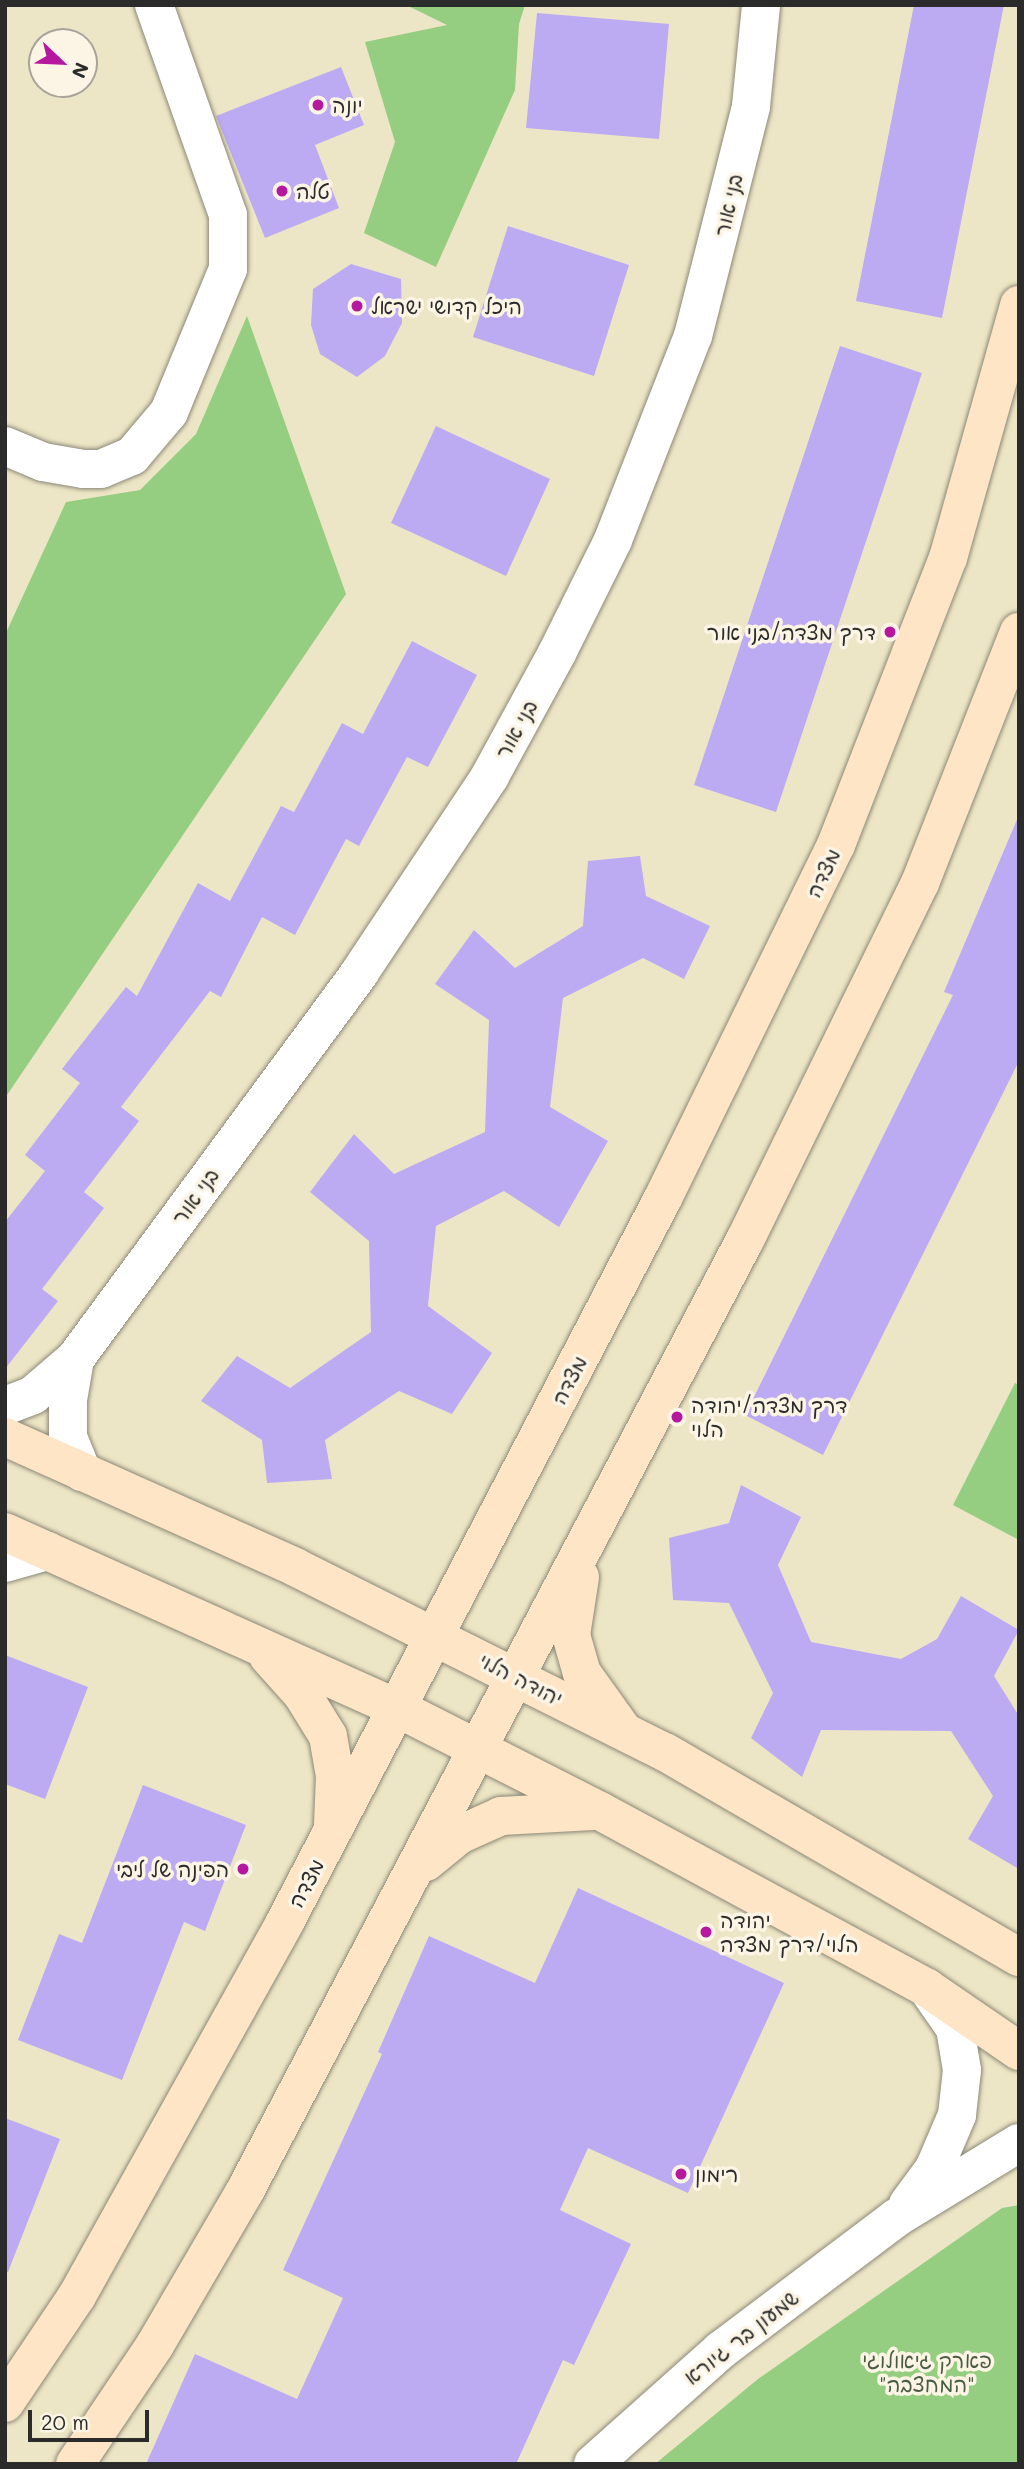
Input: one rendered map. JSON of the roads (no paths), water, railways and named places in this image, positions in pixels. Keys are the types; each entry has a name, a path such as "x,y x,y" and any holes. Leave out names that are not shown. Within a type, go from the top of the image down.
{"main road":[{"name":"מצדה","path":"5,2403 77,2296 164,2146 332,1835 663,1198 836,845 948,558 1019,305"},
{"path":"75,2464 155,2345 245,2191 745,1240 920,883 1019,632"},
{"name":"יהודה הלוי","path":"5,1437 435,1635 623,1731 1019,1957"},
{"path":"5,1532 397,1708 479,1749 927,1987 1019,2050"},
{"path":"585,1546 571,1635 582,1673 623,1731"},
{"path":"260,1646 302,1694 328,1736 334,1776 332,1835"},
{"path":"416,1870 459,1835 501,1816 600,1811"}],"street":[{"path":"5,446 43,462 83,469 117,464 132,456 169,412 228,269 228,215 154,5"},
{"name":"בני אור","path":"5,1406 33,1395 75,1359 360,972 490,776 564,640 640,478 693,336 726,219 751,106 761,5"},
{"name":"בני אור","path":"75,1359 68,1400 68,1437 82,1472"},
{"path":"5,1563 47,1551"},
{"name":"שמעון בר גיורא","path":"896,2218 934,2169 957,2115 962,2070 955,2028 927,1987"},
{"name":"שמעון בר גיורא","path":"593,2464 720,2350 896,2218 1019,2143"}],"place":[{"name":"יונה","path":"318,105"},
{"name":"טלה","path":"282,191"},
{"name":"היכל קדושי ישראל","path":"357,306"},
{"name":"דרך מצדה/בני אור","path":"890,632"},
{"name":"דרך מצדה/יהודה הלוי","path":"677,1417"},
{"name":"הפינה של ליבי","path":"243,1869"},
{"name":"יהודה הלוי/דרך מצדה","path":"706,1932"},
{"name":"רימון","path":"681,2174"}],"park label":[{"name":"פארק גיאולוגי \"המחצבה\"","path":"927,2372"}]}
